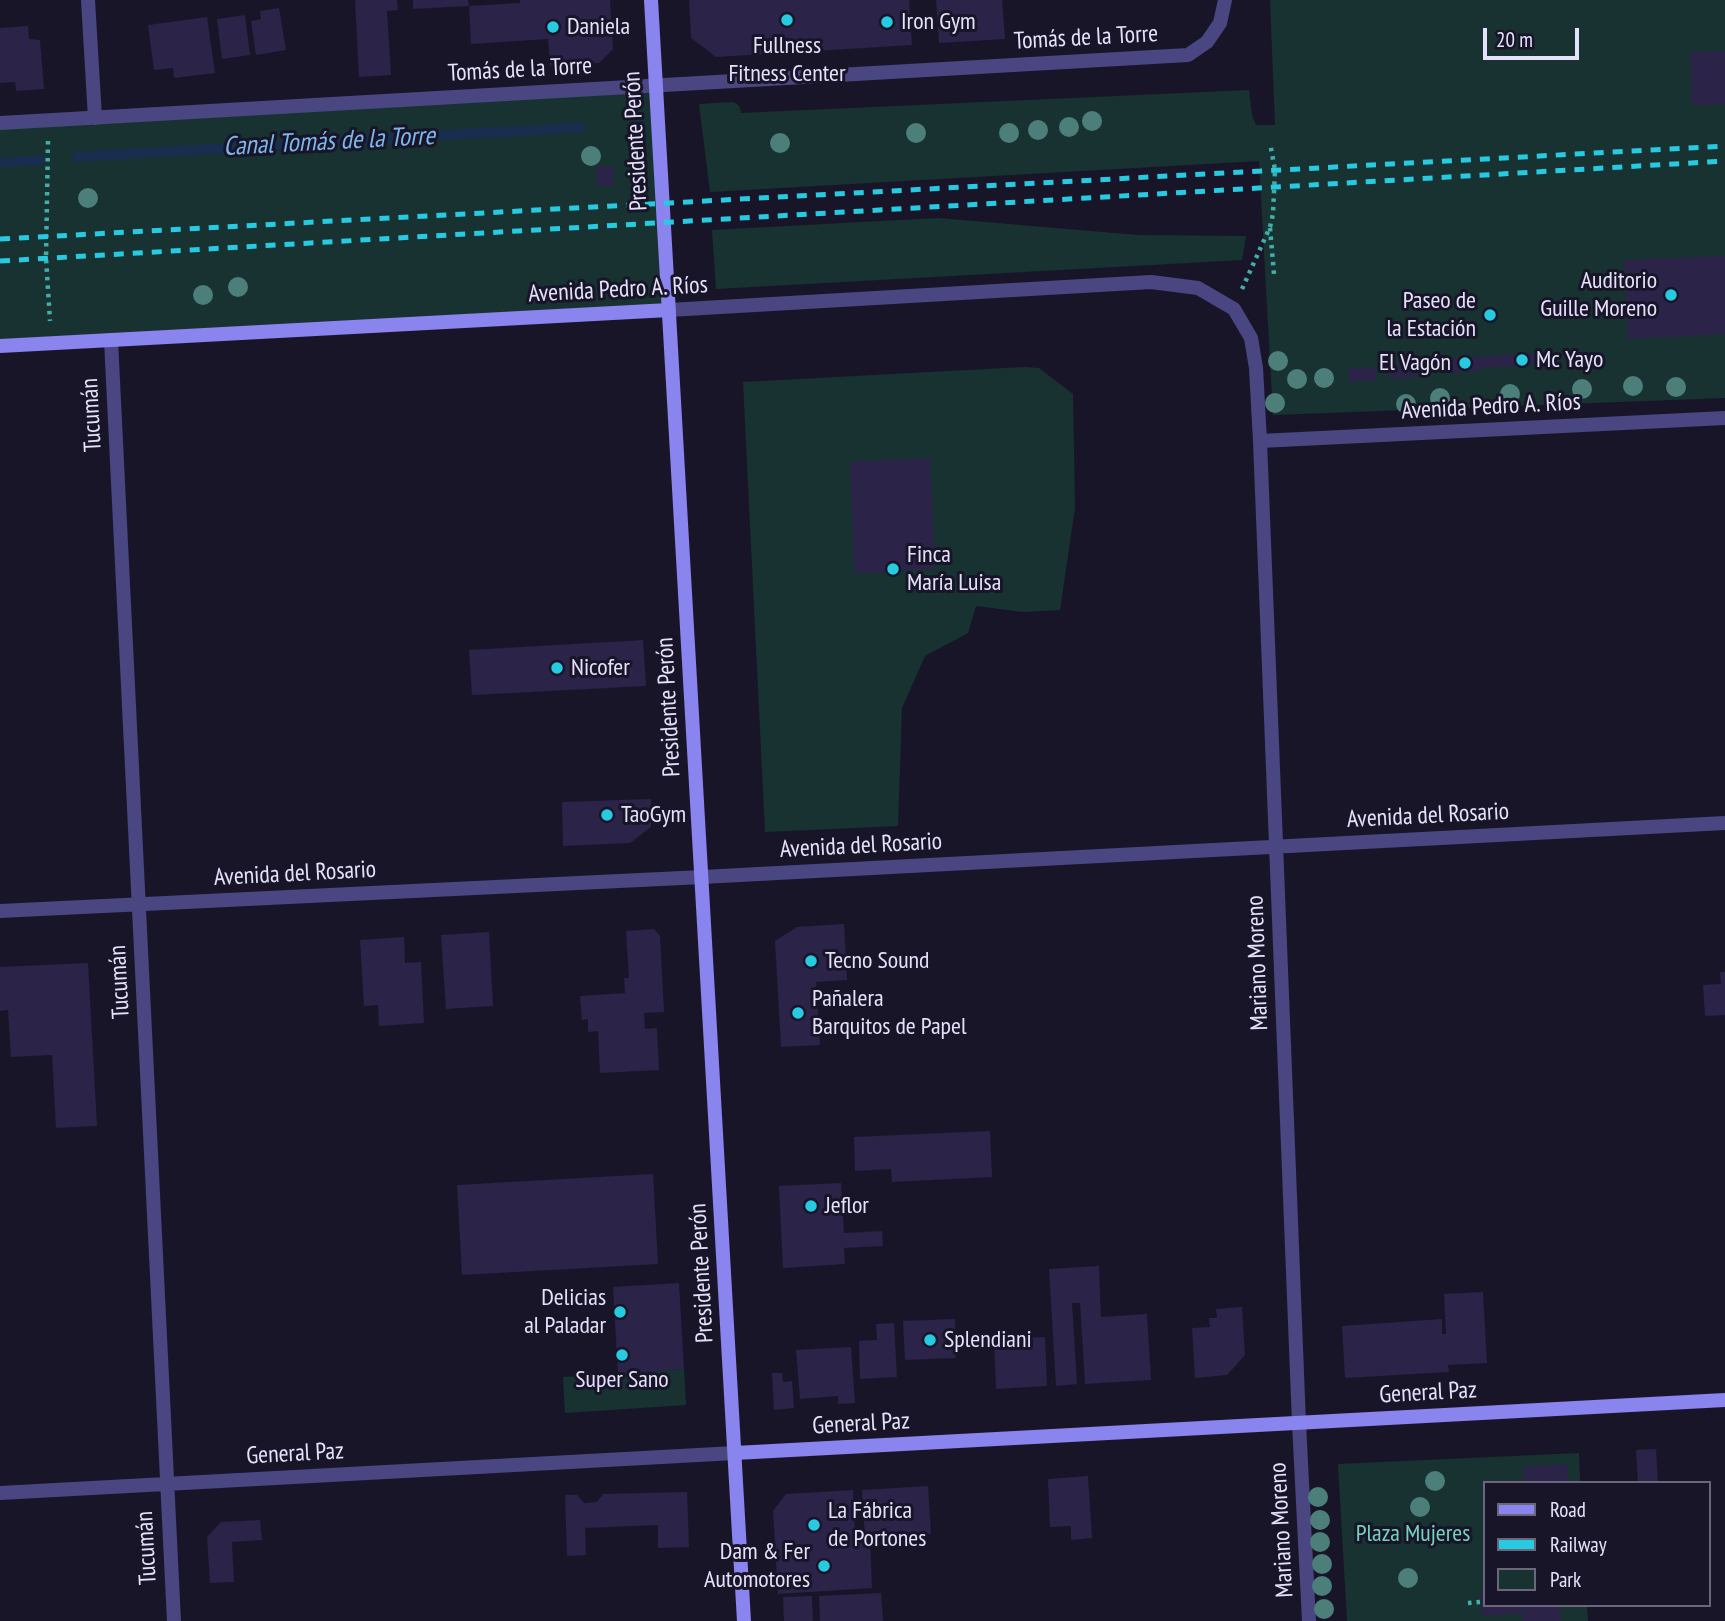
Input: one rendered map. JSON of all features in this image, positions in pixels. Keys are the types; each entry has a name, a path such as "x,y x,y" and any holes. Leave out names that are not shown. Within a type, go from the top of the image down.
{"main road":[{"name":"Presidente Perón","path":"650,0 744,1621"},
{"name":"Avenida Pedro A. Ríos","path":"0,346 669,310"},
{"name":"General Paz","path":"735,1453 1725,1400"}],"street":[{"path":"88,0 95,118"},
{"name":"Tomás de la Torre","path":"0,123 1188,55 1207,42 1220,23 1224,0"},
{"name":"Avenida Pedro A. Ríos","path":"669,310 1151,282 1198,288 1234,309"},
{"name":"Mariano Moreno","path":"1234,309 1251,338 1256,368 1309,1621"},
{"name":"Tucumán","path":"111,340 174,1621"},
{"name":"Avenida Pedro A. Ríos","path":"1260,441 1725,418"},
{"name":"Avenida del Rosario","path":"0,911 1725,823"},
{"name":"General Paz","path":"0,1493 735,1453"}],"path":[{"path":"49,120 46,183 48,296 51,326 62,343"},
{"path":"1234,309 1270,227 1273,214 1275,170 1270,143"},
{"path":"1270,227 1274,274"},
{"path":"1468,1603 1481,1602"}],"green space":[{"path":"1270,0 1725,0 1725,398 1273,415 1259,161 710,192 699,104 734,102 740,107 741,113 1249,90 1256,125 1275,125"},
{"path":"656,86 669,310 0,346 0,123"},
{"path":"938,218 1138,235 1246,236 1242,260 716,289 712,230"},
{"path":"1039,368 1073,394 1075,508 1060,610 1023,612 976,606 968,633 925,656 902,708 898,826 765,832 743,382"},
{"path":"684,1369 686,1405 565,1413 563,1377"},
{"name":"Plaza Mujeres","path":"1579,1453 1580,1481 1484,1481 1484,1607 1587,1607 1588,1621 1347,1621 1338,1464"}],"building":[{"path":"355,0 397,0 398,10 387,11 391,75 359,77"},
{"path":"413,0 468,0 469,6 413,9"},
{"name":"Daniela","path":"520,0 610,0 613,49 599,63 550,66 548,39 471,44 469,6 520,3"},
{"path":"689,0 909,0 912,45 716,57 691,38"},
{"path":"936,0 1002,0 1005,39 939,43"},
{"path":"279,8 286,50 256,55 251,21 261,19 260,11"},
{"path":"245,15 250,55 222,59 217,19"},
{"path":"207,17 215,73 174,78 173,68 154,70 148,25"},
{"path":"28,26 29,39 40,40 44,89 16,91 15,82 0,83 0,28"},
{"path":"1725,51 1725,104 1692,105 1690,52"},
{"path":"596,166 613,166 613,186 597,186"},
{"path":"1725,256 1725,334 1628,339 1624,260"},
{"path":"1541,353 1541,364 1479,368 1479,371 1451,373 1450,358"},
{"path":"1416,364 1417,377 1390,379 1389,366"},
{"path":"1376,367 1376,380 1349,382 1348,369"},
{"path":"930,458 935,569 854,573 850,461"},
{"name":"Nicofer","path":"643,640 646,686 472,695 469,650"},
{"name":"TaoGym","path":"651,799 651,827 630,843 563,846 562,802"},
{"name":"Tecno Sound","path":"844,924 847,980 816,982 820,1045 781,1047 775,941 797,927"},
{"path":"654,929 660,936 664,1012 644,1013 645,1029 657,1028 659,1070 600,1073 598,1031 588,1032 588,1019 582,1020 580,996 625,993 624,978 629,978 626,931"},
{"path":"489,932 493,1006 446,1009 441,935"},
{"path":"404,937 405,963 421,962 424,1023 379,1026 378,1005 364,1006 360,940"},
{"path":"88,963 97,1126 56,1128 52,1055 11,1057 8,1010 0,1011 0,967"},
{"path":"1720,972 1725,972 1725,1015 1705,1016 1703,985 1721,984"},
{"path":"990,1131 992,1177 892,1182 891,1169 855,1171 854,1137"},
{"path":"653,1174 658,1264 462,1275 457,1185"},
{"path":"841,1183 844,1233 882,1231 883,1246 844,1248 845,1264 783,1268 779,1186"},
{"path":"1099,1266 1101,1317 1147,1314 1151,1380 1085,1384 1080,1303 1072,1303 1077,1384 1056,1386 1049,1269"},
{"path":"679,1283 684,1369 618,1374 613,1287"},
{"path":"1483,1292 1487,1363 1448,1365 1449,1372 1345,1378 1342,1326 1442,1319 1442,1334 1446,1334 1444,1294"},
{"path":"1242,1307 1245,1355 1227,1375 1195,1378 1192,1328 1210,1327 1209,1318 1217,1318 1216,1309"},
{"name":"Splendiani","path":"955,1319 956,1358 905,1360 903,1321"},
{"path":"894,1323 897,1377 860,1379 859,1341 877,1340 876,1324"},
{"path":"1045,1337 1047,1386 996,1389 994,1339"},
{"path":"851,1347 855,1403 838,1404 838,1396 800,1399 796,1350"},
{"path":"772,1373 782,1373 783,1382 792,1381 794,1408 774,1410"},
{"path":"1656,1449 1658,1481 1638,1481 1636,1450"},
{"path":"1567,1464 1568,1481 1524,1481 1523,1467"},
{"path":"1088,1476 1092,1538 1071,1540 1071,1526 1050,1527 1048,1479"},
{"path":"928,1486 931,1534 870,1538 872,1588 778,1594 773,1511 786,1494 853,1490 855,1539 865,1538 862,1490"},
{"path":"687,1492 689,1547 658,1548 658,1525 585,1528 586,1555 567,1556 565,1495 577,1495 584,1503 597,1502 603,1494"},
{"path":"260,1520 262,1540 232,1542 234,1582 210,1583 207,1537 221,1522"},
{"path":"1480,1590 1484,1590 1484,1607 1560,1607 1561,1621 1523,1621 1522,1613 1482,1616"},
{"path":"881,1593 883,1621 820,1621 819,1596"},
{"path":"812,1596 813,1621 784,1621 783,1597"}],"waterway":[{"name":"Canal Tomás de la Torre","path":"77,157 581,127"},
{"name":"Canal Tomás de la Torre","path":"0,163 40,160"}],"railway":[{"path":"0,239 1725,146"},
{"path":"0,261 1725,161"}],"place":[{"name":"Fullness Fitness Center","path":"787,20"},
{"name":"Iron Gym","path":"887,22"},
{"name":"Daniela","path":"553,27"},
{"name":"Auditorio Guille Moreno","path":"1671,295"},
{"name":"Paseo de la Estación","path":"1490,315"},
{"name":"Mc Yayo","path":"1522,360"},
{"name":"El Vagón","path":"1465,363"},
{"name":"Finca María Luisa","path":"893,569"},
{"name":"Nicofer","path":"557,668"},
{"name":"TaoGym","path":"607,815"},
{"name":"Tecno Sound","path":"811,961"},
{"name":"Pañalera Barquitos de Papel","path":"798,1013"},
{"name":"Jeflor","path":"811,1206"},
{"name":"Delicias al Paladar","path":"620,1312"},
{"name":"Splendiani","path":"930,1340"},
{"name":"Super Sano","path":"622,1355"},
{"name":"La Fábrica de Portones","path":"814,1525"},
{"name":"Dam & Fer Automotores","path":"824,1566"}]}
